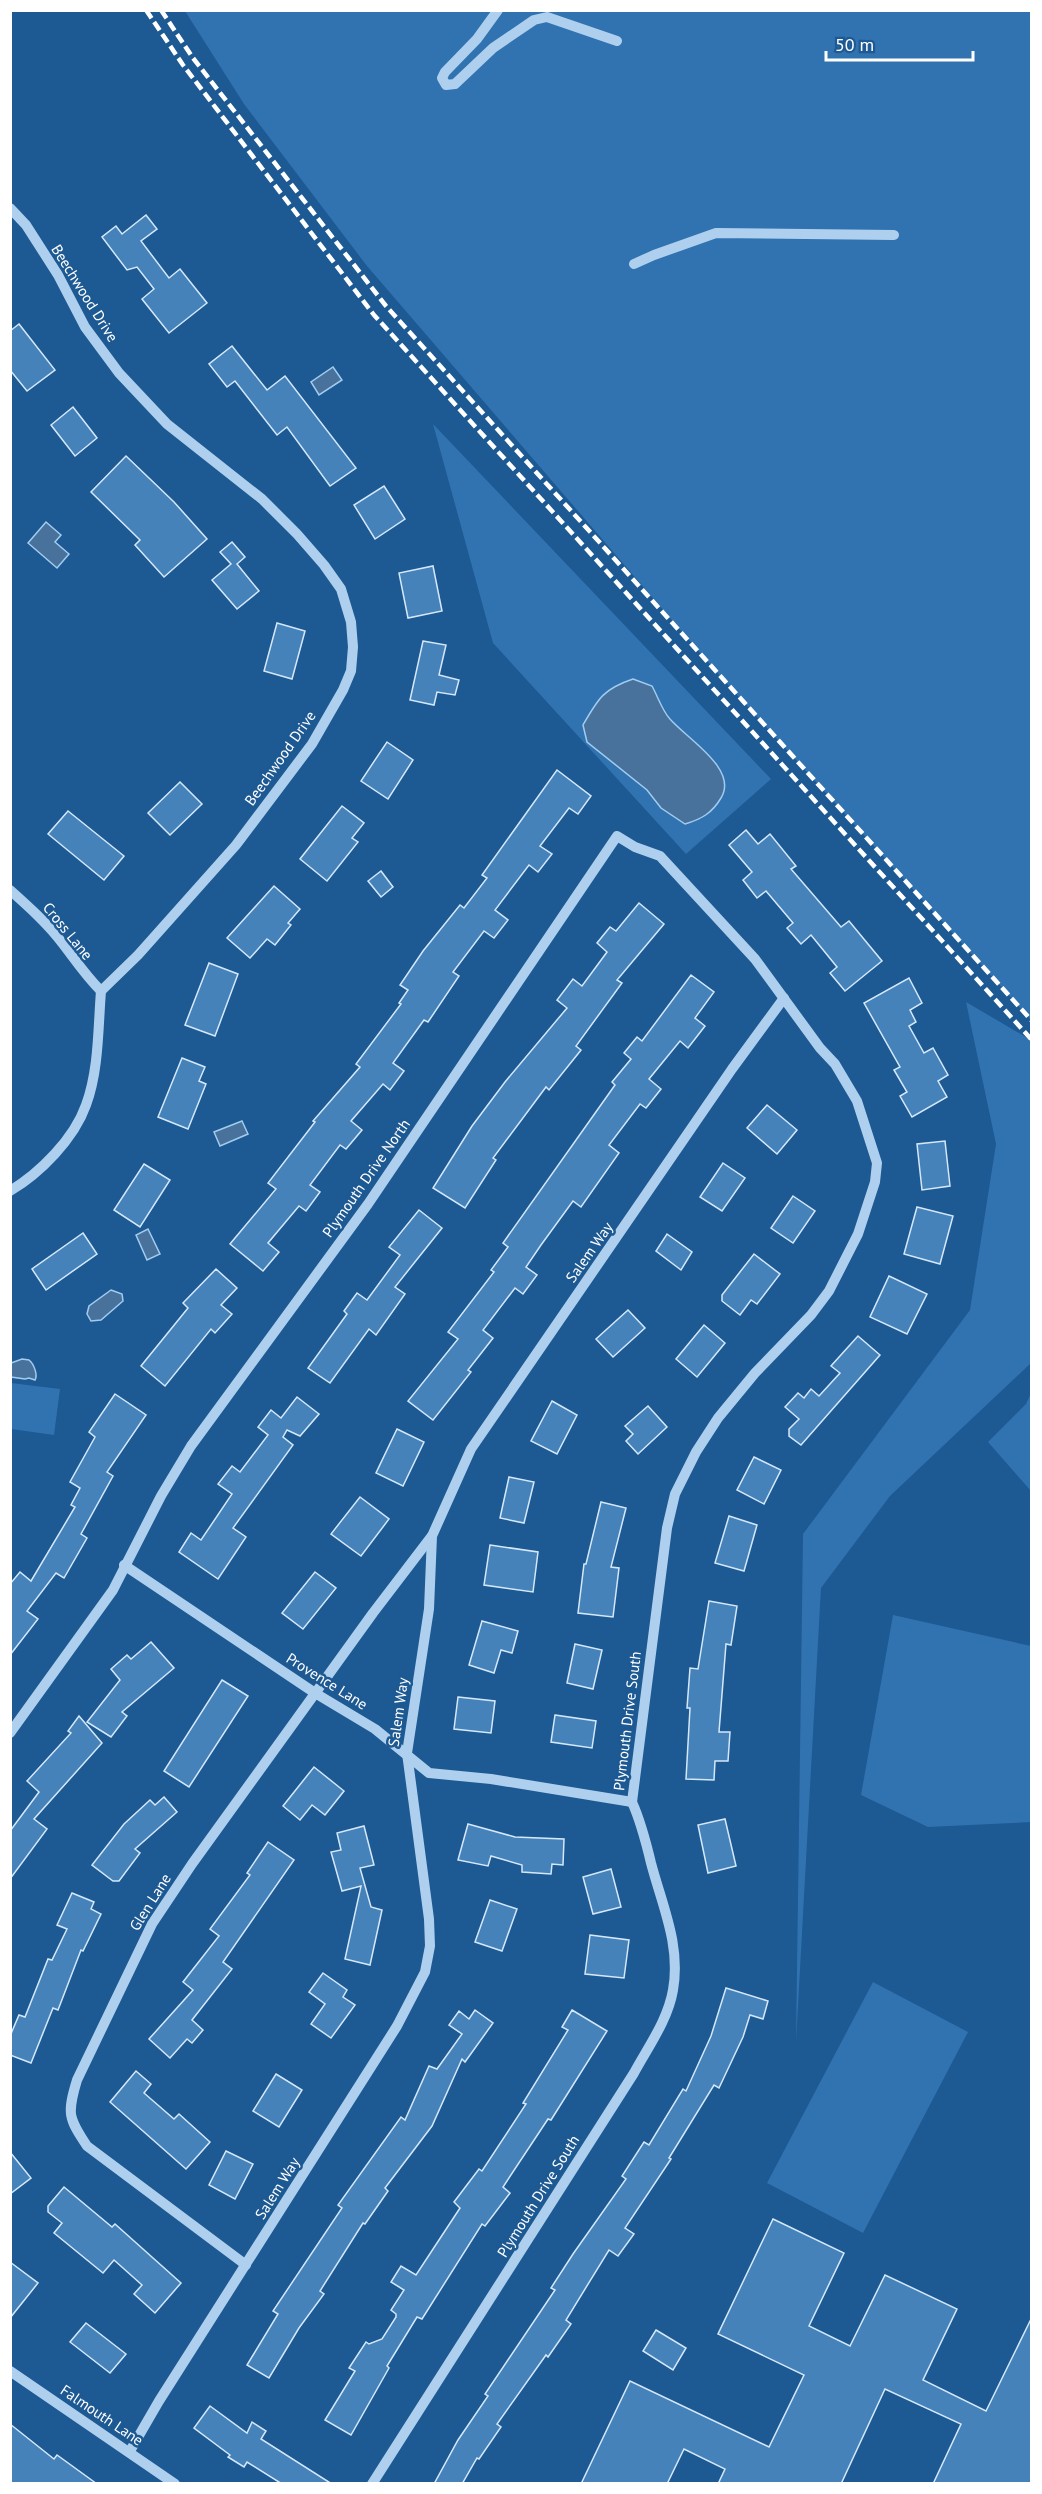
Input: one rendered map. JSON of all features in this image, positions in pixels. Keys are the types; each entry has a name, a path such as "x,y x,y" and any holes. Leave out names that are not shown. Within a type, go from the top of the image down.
{"street":[{"path":"498,10 477,39 445,72 442,78 446,84 455,84 487,53 534,20 547,17 617,40"},
{"name":"Beechwood Drive","path":"10,208 32,235 58,275 86,327 119,373 167,424 262,499 297,534 341,589 351,622 353,647 351,671 343,690 312,744 236,845 138,955 101,991"},
{"path":"634,264 716,233 894,235"},
{"name":"Plymouth Drive North","path":"10,1733 113,1590 191,1446 368,1204 617,836 635,847 660,856 755,959 784,998"},
{"name":"Cross Lane","path":"10,890 54,934 83,973 101,991"},
{"path":"10,1191 52,1157 74,1128 86,1106 94,1068 101,991"},
{"name":"Salem Way","path":"130,2451 159,2401 397,2026 425,1972 430,1947 429,1919 406,1753 429,1609 432,1536 471,1449 732,1069 784,998"},
{"name":"Plymouth Drive South","path":"372,2484 634,2073 662,2022 673,1990 675,1953 666,1911 651,1864 644,1829 632,1802 667,1528 675,1494 696,1452 718,1418 755,1373 811,1315 829,1290 858,1234 876,1182 877,1163 857,1101 835,1064 820,1048 784,998"},
{"name":"Glen Lane","path":"246,2265 87,2146 72,2124 69,2104 77,2080 152,1924 315,1693 432,1536"},
{"name":"Provence Lane","path":"124,1566 315,1693 375,1729 429,1773 491,1779 632,1802"},
{"name":"Falmouth Lane","path":"10,2371 130,2451 175,2484"}],"shaded area":[{"path":"185,11 1031,11 1031,1020 720,676 367,266 244,104"},
{"path":"333,367 342,380 319,395 311,382"},
{"path":"433,424 771,779 686,854 493,643","holes":["652,686 674,722 722,773 725,783 723,794 716,806 701,819 661,808 647,790"]},
{"path":"46,522 61,535 55,542 69,554 57,568 28,543"},
{"path":"633,679 652,686 667,715 708,755 723,776 725,787 721,798 710,812 697,820 685,824 661,808 647,790 587,742 583,725 602,696"},
{"path":"966,1002 1031,1040 1031,1363 890,1496 821,1588 796,2042 803,1534 970,1310 996,1144"},
{"path":"242,1121 248,1134 220,1146 214,1132"},
{"path":"148,1229 160,1254 147,1260 136,1235"},
{"path":"111,1290 122,1294 123,1301 101,1320 91,1321 87,1314 89,1306"},
{"path":"22,1359 29,1360 32,1364 36,1373 35,1380 11,1377 11,1363"},
{"path":"11,1383 60,1389 54,1435 11,1429"},
{"path":"1031,1393 1032,1491 988,1442 1026,1404"},
{"path":"893,1615 1031,1646 1031,1822 928,1827 861,1795"},
{"path":"873,1982 968,2032 863,2233 767,2183"}],"building":[{"path":"146,215 157,229 141,241 169,278 180,269 207,303 169,333 142,299 154,289 137,267 127,270 102,237 116,226 122,234"},
{"path":"19,324 55,370 27,391 10,370 10,331"},
{"path":"232,346 267,390 285,376 356,468 330,486 287,427 277,435 235,381 227,387 209,364"},
{"path":"73,407 97,438 75,456 51,425"},
{"path":"126,456 174,502 207,539 164,577 135,545 140,540 91,492"},
{"path":"384,486 405,519 375,539 354,505"},
{"path":"232,542 245,557 237,564 259,591 237,609 212,580 231,564 220,552"},
{"path":"433,566 442,611 408,618 399,573"},
{"path":"277,623 305,631 292,679 264,671"},
{"path":"423,641 446,645 439,675 459,680 455,695 437,692 434,705 410,700"},
{"path":"387,742 413,760 388,799 361,781"},
{"path":"557,770 591,796 578,814 569,808 540,846 552,854 538,872 529,865 495,910 508,920 494,938 484,931 453,972 459,976 428,1022 424,1020 393,1063 404,1071 390,1090 383,1084 351,1121 362,1130 346,1149 340,1145 310,1185 320,1192 306,1211 299,1206 268,1243 279,1252 263,1271 230,1244 276,1189 268,1183 315,1122 313,1121 360,1067 356,1064 401,1004 399,1003 408,990 400,985 423,951 460,905 464,908 487,878 482,875"},
{"path":"180,782 202,804 170,835 148,813"},
{"path":"342,806 364,823 352,838 358,842 327,881 300,859"},
{"path":"68,811 124,856 104,880 48,834"},
{"path":"746,830 758,844 770,834 796,866 791,869 841,927 849,921 882,961 845,991 830,973 837,967 811,935 801,944 787,928 793,923 766,891 757,898 743,880 752,872 729,845"},
{"path":"381,871 393,887 381,897 368,881"},
{"path":"274,886 300,909 288,923 291,925 275,945 267,939 250,958 227,938"},
{"path":"639,903 664,924 617,980 622,983 576,1046 581,1050 549,1090 546,1087 493,1158 496,1160 465,1208 433,1188 472,1126 505,1082 567,1008 557,1000 573,979 582,986 607,952 597,943 610,927 616,931"},
{"path":"209,963 238,974 215,1036 185,1025"},
{"path":"691,975 714,992 695,1018 705,1026 688,1048 680,1041 649,1079 661,1089 646,1108 640,1104 609,1145 619,1153 581,1207 573,1201 541,1245 526,1267 537,1275 523,1294 515,1288 483,1330 493,1338 468,1370 471,1372 433,1420 408,1401 458,1339 448,1332 494,1272 491,1270 508,1247 503,1243 615,1085 612,1082 631,1059 624,1053 637,1037 642,1041"},
{"path":"909,978 922,1003 910,1010 916,1022 909,1026 924,1053 933,1048 948,1075 938,1081 947,1097 912,1117 900,1096 907,1092 894,1070 900,1067 864,1003"},
{"path":"182,1058 205,1067 199,1081 206,1084 188,1129 158,1117"},
{"path":"767,1105 797,1130 777,1154 747,1128"},
{"path":"945,1141 950,1186 922,1190 917,1144"},
{"path":"723,1163 745,1178 722,1211 700,1197"},
{"path":"144,1164 170,1180 140,1227 114,1210"},
{"path":"793,1196 815,1211 793,1243 771,1228"},
{"path":"917,1207 953,1216 940,1264 904,1254"},
{"path":"419,1210 442,1228 395,1287 405,1294 376,1335 369,1329 330,1383 308,1368 347,1314 344,1311 357,1293 367,1300 400,1255 389,1247"},
{"path":"83,1233 97,1254 46,1290 32,1269"},
{"path":"667,1234 692,1252 681,1270 656,1251"},
{"path":"754,1254 780,1274 757,1304 751,1300 740,1315 722,1301 722,1295"},
{"path":"216,1269 237,1288 221,1305 232,1314 215,1333 211,1329 165,1386 141,1366 188,1308 183,1303"},
{"path":"889,1276 927,1294 907,1334 870,1317"},
{"path":"628,1310 645,1328 613,1357 596,1339"},
{"path":"704,1325 725,1343 697,1377 676,1359"},
{"path":"858,1336 880,1355 801,1445 789,1436 789,1429 799,1419 785,1407 798,1393 804,1398 811,1389 819,1396 840,1373 831,1366"},
{"path":"115,1394 146,1415 107,1472 113,1476 81,1534 87,1538 64,1578 56,1573 27,1611 38,1619 10,1655 10,1584 20,1572 31,1581 75,1507 71,1505 80,1488 70,1482 95,1437 89,1432"},
{"path":"297,1397 319,1414 300,1436 287,1430 283,1437 293,1445 233,1528 246,1537 218,1579 179,1552 191,1533 201,1540 232,1494 218,1484 232,1466 240,1472 268,1435 258,1427 271,1410 281,1418"},
{"path":"552,1401 577,1415 557,1454 531,1441"},
{"path":"648,1406 667,1427 638,1454 626,1441 633,1434 625,1426"},
{"path":"397,1429 424,1442 403,1486 376,1473"},
{"path":"754,1457 781,1470 764,1504 737,1490"},
{"path":"509,1477 534,1482 524,1523 500,1518"},
{"path":"360,1497 389,1519 361,1556 331,1534"},
{"path":"601,1502 626,1508 611,1567 619,1568 613,1617 578,1613 584,1564 586,1564"},
{"path":"729,1516 757,1525 744,1571 715,1563"},
{"path":"490,1545 538,1552 533,1592 484,1585"},
{"path":"315,1572 336,1588 303,1629 282,1613"},
{"path":"709,1601 737,1606 731,1645 726,1644 719,1732 730,1732 728,1761 715,1761 714,1780 686,1779 690,1668 698,1669"},
{"path":"482,1621 518,1631 512,1653 501,1650 494,1673 469,1665"},
{"path":"151,1642 174,1668 122,1712 127,1716 111,1737 87,1722 120,1680 111,1669 127,1655 131,1659"},
{"path":"575,1644 602,1650 593,1689 567,1683"},
{"path":"222,1680 248,1696 189,1787 164,1771"},
{"path":"458,1697 495,1701 491,1733 454,1729"},
{"path":"555,1715 596,1721 592,1748 551,1742"},
{"path":"79,1716 102,1743 34,1819 47,1829 10,1879 10,1831 39,1792 27,1781 71,1733 68,1731"},
{"path":"314,1767 344,1791 325,1815 312,1805 300,1820 283,1806"},
{"path":"164,1797 177,1812 135,1849 140,1853 119,1881 113,1881 92,1865 124,1824 150,1800 155,1805"},
{"path":"725,1819 736,1866 708,1873 698,1825"},
{"path":"468,1824 515,1837 564,1839 563,1865 552,1864 551,1874 522,1872 522,1865 491,1856 488,1866 458,1860"},
{"path":"364,1826 374,1865 360,1868 371,1907 382,1910 370,1965 345,1959 361,1886 342,1891 331,1852 341,1850 337,1833"},
{"path":"268,1842 294,1860 223,1962 232,1969 192,2020 203,2030 192,2043 187,2039 170,2058 149,2039 193,1990 183,1982 219,1936 210,1929 250,1875 247,1873"},
{"path":"611,1869 621,1907 593,1914 583,1877"},
{"path":"72,1893 94,1902 91,1909 101,1914 83,1951 81,1950 58,2010 53,2008 31,2063 10,2055 10,2036 19,2015 25,2017 48,1959 52,1960 67,1929 57,1925"},
{"path":"490,1900 517,1909 502,1951 475,1942"},
{"path":"590,1935 629,1940 624,1978 585,1974"},
{"path":"323,1973 347,1990 343,1997 355,2005 331,2038 311,2024 325,2004 309,1992"},
{"path":"726,1988 768,2001 763,2019 750,2015 743,2037 719,2088 714,2085 669,2158 671,2159 625,2228 634,2234 618,2256 609,2250 566,2320 571,2324 497,2424 501,2427 479,2459 477,2458 462,2484 434,2484 458,2440 488,2396 485,2394 555,2290 551,2288 626,2179 622,2176 644,2142 649,2145 683,2089 686,2091 711,2036"},
{"path":"475,2010 493,2023 465,2062 462,2059 432,2126 385,2188 388,2191 365,2224 363,2223 320,2291 324,2294 299,2328 269,2378 247,2365 278,2314 273,2311 342,2208 338,2205 401,2117 405,2120 429,2066 437,2069 462,2034 449,2025 459,2011 469,2019"},
{"path":"572,2010 607,2031 551,2120 548,2119 503,2187 510,2193 485,2226 482,2224 422,2319 417,2317 387,2366 389,2368 351,2435 325,2420 355,2371 349,2368 366,2342 369,2344 382,2339 396,2317 391,2310 404,2290 391,2282 401,2266 416,2275 460,2208 454,2202 479,2169 482,2171 526,2104 523,2103 568,2030 562,2027"},
{"path":"136,2071 151,2084 144,2093 174,2119 179,2114 210,2142 186,2169 110,2102"},
{"path":"276,2074 302,2090 279,2127 253,2111"},
{"path":"226,2151 253,2164 235,2199 209,2185"},
{"path":"10,2152 31,2178 10,2194"},
{"path":"64,2187 112,2227 115,2224 181,2283 155,2313 134,2294 142,2285 114,2260 103,2273 54,2233 62,2223 48,2212 48,2206"},
{"path":"773,2219 844,2253 809,2326 850,2346 885,2275 957,2309 923,2380 986,2411 1032,2317 1032,2484 933,2484 961,2424 885,2389 841,2484 718,2484 725,2469 684,2449 667,2484 581,2484 630,2381 769,2447 804,2375 718,2334"},
{"path":"10,2262 38,2283 10,2318"},
{"path":"86,2323 126,2354 110,2373 70,2342"},
{"path":"656,2330 686,2348 673,2370 643,2351"},
{"path":"210,2406 247,2433 252,2422 266,2431 261,2439 332,2484 282,2484 247,2462 244,2467 228,2457 230,2455 194,2428"},
{"path":"10,2424 54,2459 57,2455 97,2484 10,2484"}],"railway":[{"path":"146,10 183,65 374,315 1032,1040"},
{"path":"161,10 193,58 386,306 1032,1021"}]}
